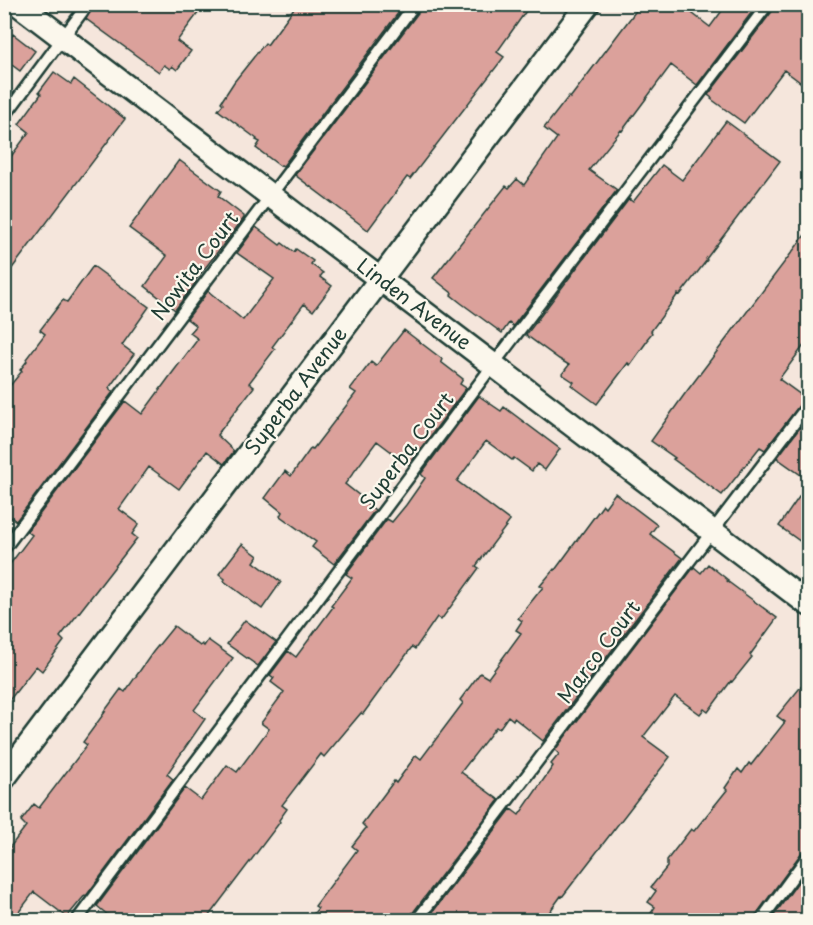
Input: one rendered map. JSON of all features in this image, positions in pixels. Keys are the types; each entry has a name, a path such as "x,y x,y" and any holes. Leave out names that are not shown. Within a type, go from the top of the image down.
{"street":[{"name":"Linden Avenue","path":"18,4 808,604"},
{"name":"Superba Avenue","path":"4,778 588,4"}],"lane":[{"path":"4,117 88,4"},
{"name":"Nowita Court","path":"4,549 415,4"},
{"name":"Superba Court","path":"77,921 493,365 768,4"},
{"name":"Marco Court","path":"417,921 808,405"},
{"path":"760,921 808,856"}],"building":[{"path":"95,4 205,4 177,41 191,51 177,70 172,66 170,69 164,65 159,72 86,19"},
{"path":"297,4 405,4 283,166 280,166 256,148 260,142 257,139 218,110 234,82 265,43 267,45"},
{"path":"422,4 531,4 497,52 504,57 410,179 407,177 368,230 295,175 421,9"},
{"path":"641,4 680,4 710,27 727,4 758,4 697,85 671,65 622,131 589,170 617,190 513,326 509,323 502,333 461,303 433,278 506,186 509,188 517,179 524,185 557,138 544,128 569,96 570,98"},
{"path":"775,4 808,4 808,88 784,70 744,123 708,95 774,9"},
{"path":"13,34 35,51 20,71 4,59 4,46"},
{"path":"54,72 71,84 74,79 125,119 4,279 4,166 29,132 19,124"},
{"path":"726,121 780,161 707,260 680,295 678,294 630,365 628,363 597,404 571,385 574,382 562,374 569,365 526,335 629,199 633,202 662,165 682,180"},
{"path":"179,160 221,191 218,196 244,218 175,310 145,286 167,256 129,228"},
{"path":"256,227 280,245 282,243 294,252 296,249 313,261 311,264 323,273 320,277 332,286 313,311 304,304 272,347 275,349 249,383 254,387 217,435 234,451 224,464 207,451 179,489 149,467 119,509 139,524 132,534 137,538 60,637 64,641 42,671 36,666 4,707 4,572 32,535 27,531 125,401 142,414 198,339 190,333 196,326 187,319 208,291 243,320 274,279 237,253"},
{"path":"808,231 808,340 779,379 805,398 765,450 760,447 722,495 651,441"},
{"path":"93,266 149,307 122,345 134,354 109,388 113,392 16,521 4,512 4,393 22,371 20,370 27,361 26,359 45,334 40,330 63,300 67,302"},
{"path":"404,330 442,359 441,362 463,379 460,384 466,388 409,465 377,441 345,484 375,510 334,564 312,547 316,542 280,516 282,512 265,498 285,471 291,476 356,393 350,389 371,362 376,366"},
{"path":"479,396 501,411 504,407 560,449 545,470 537,464 532,471 486,441 457,481 510,521 476,566 479,568 441,620 437,617 415,649 412,647 363,714 361,713 324,757 321,754 282,805 287,809 279,820 280,822 205,921 115,921 97,906 185,788 201,800 227,765 237,772 269,729 261,723 284,692 271,682 274,678 270,675 288,651 296,657 352,578 346,574 387,519 392,522 406,505 425,478 421,474"},
{"path":"808,417 808,480 777,458"},
{"path":"808,484 808,547 779,526"},
{"path":"615,493 657,525 650,534 682,558 543,741 514,718 513,720 508,716 499,729 496,727 461,772 499,800 411,915 410,921 308,921 318,908 315,906 357,850 352,846 366,828 362,824 416,755 421,759 463,703 460,700 480,673 488,678 521,633 516,630 522,621 518,618 543,587 540,586 555,570 603,505 605,507"},
{"path":"242,544 258,556 254,562 281,582 262,609 224,581 225,579 219,574"},
{"path":"708,564 777,618 750,655 752,657 708,712 704,709 700,714 675,696 643,737 670,757 543,921 426,921 511,809 519,815 553,766 551,764 559,754 555,750 694,567 701,573"},
{"path":"245,620 276,642 258,666 227,644"},
{"path":"174,626 200,646 202,644 204,646 208,640 233,658 194,710 205,719 167,774 173,779 86,896 67,917 34,892 12,921 4,921 4,855 26,826 21,821 34,804 39,808 87,745 83,742 121,689 125,692"},
{"path":"808,678 808,849 802,852 755,916 754,921 646,921 655,907 648,902 656,891 651,887 667,867 667,860 691,829 694,831 727,790 725,788 738,769 742,773 749,763 751,765 785,722 777,716"},
{"path":"808,868 808,921 770,921"}]}
